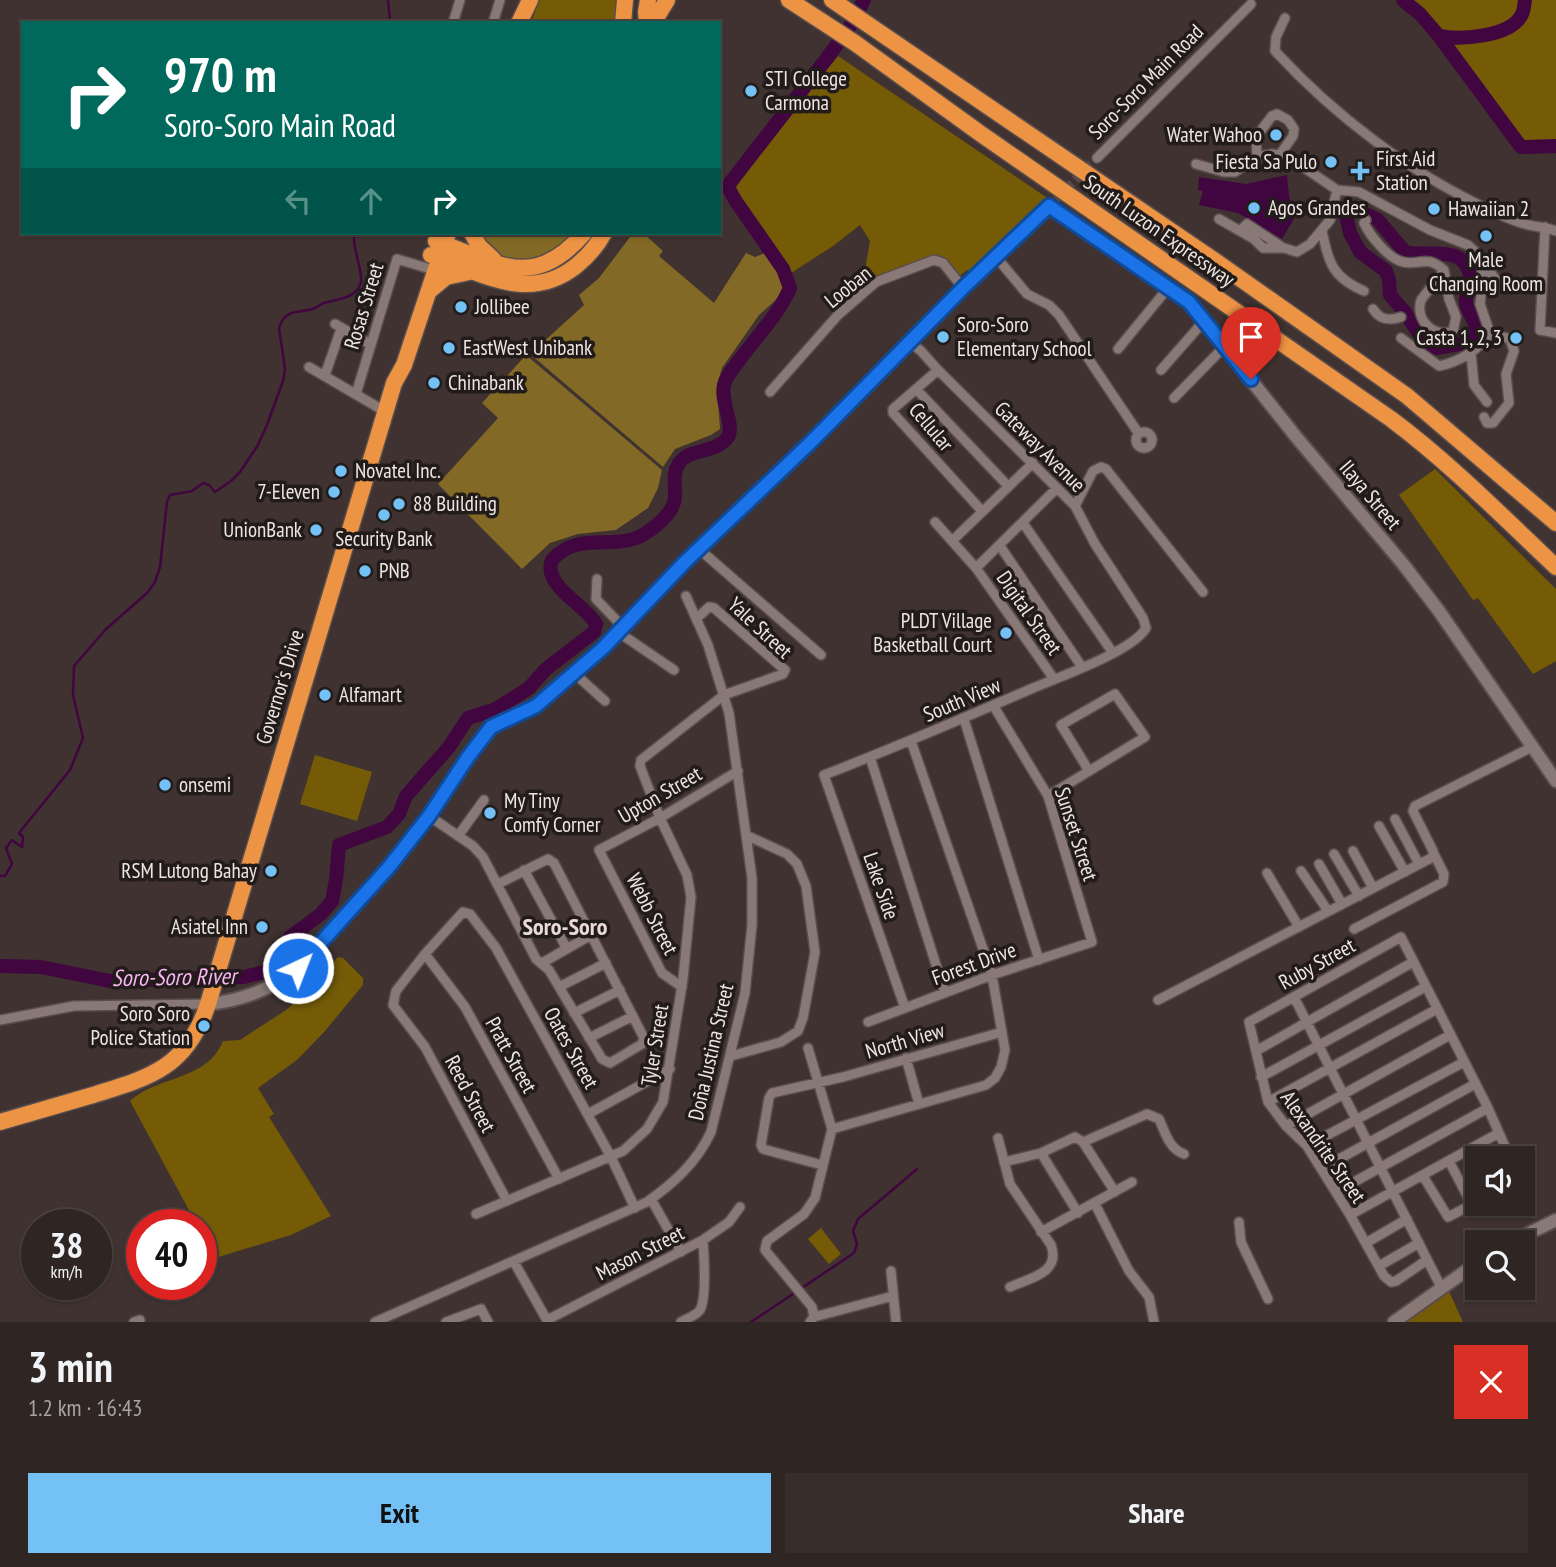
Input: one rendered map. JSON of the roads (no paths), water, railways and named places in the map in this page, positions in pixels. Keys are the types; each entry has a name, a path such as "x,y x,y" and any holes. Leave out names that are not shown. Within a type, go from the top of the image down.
{"highway":[{"path":"623,21 625,0"},
{"path":"635,21 638,0"},
{"path":"647,21 648,0"},
{"path":"654,21 667,0"},
{"name":"South Luzon Expressway","path":"789,0 830,25 981,134 1391,419 1427,446 1494,505 1556,567"},
{"name":"South Luzon Expressway","path":"832,0 1232,273 1396,389 1556,523"},
{"path":"473,235 483,251 498,263"},
{"path":"438,247 515,268 531,269 546,265 562,256 581,235"},
{"path":"438,247 477,271 520,285 548,282 565,274 594,249 603,235"},
{"name":"Governor's Drive","path":"394,383 404,365 428,292 438,247"},
{"name":"Governor's Drive","path":"0,1122 135,1082 160,1071 188,1046 200,1026 386,412 394,383 396,362 438,247"},
{"path":"428,292 446,277 477,271"}],"street":[{"path":"454,21 460,0"},
{"path":"494,21 500,0"},
{"name":"Soro-Soro Main Road","path":"1097,158 1251,4"},
{"path":"1285,18 1276,37 1275,51 1321,97 1393,153 1436,183 1491,210 1524,224 1556,226"},
{"path":"1257,157 1255,137 1272,116 1278,114 1294,128 1293,136 1281,153"},
{"path":"1196,164 1234,172 1257,157 1281,153 1337,190 1359,192 1430,230 1468,246 1479,255 1500,286"},
{"path":"1219,219 1254,239 1263,248 1284,248 1297,252 1322,231 1330,220 1337,190"},
{"name":"Ilaya Street","path":"997,258 1053,202 1189,302 1297,438 1403,564 1439,611 1556,781"},
{"path":"1366,220 1364,223 1367,230 1392,257 1403,262 1428,260 1444,270 1456,321 1453,331 1439,334 1424,323 1419,306 1444,270"},
{"path":"1545,227 1556,232"},
{"path":"1545,227 1540,330 1556,333"},
{"path":"1322,231 1329,260 1336,274 1343,281 1364,291"},
{"name":"Rosas Street","path":"356,394 397,259 438,247"},
{"path":"1479,255 1483,278 1480,304 1490,333"},
{"path":"0,1020 74,1006 235,999 281,980 298,968 389,867 429,816 491,727 536,706 574,673 811,442 963,288 997,258 1027,294 1049,304 1059,315 1139,434"},
{"name":"Looban","path":"770,392 838,315 876,282 934,260 943,263 963,288"},
{"path":"1118,349 1168,288"},
{"path":"1373,309 1382,318 1392,320 1401,317"},
{"path":"1161,370 1204,321"},
{"path":"325,375 338,326 370,344"},
{"path":"1401,338 1439,366 1471,353 1490,333"},
{"path":"1484,417 1487,423 1493,423 1509,403 1506,373 1514,351 1510,339 1490,333"},
{"name":"Gateway Avenue","path":"910,342 1075,506 1095,544 1146,624 1143,633 1113,653"},
{"path":"1174,398 1225,346"},
{"path":"1471,353 1474,385 1487,402"},
{"path":"309,367 386,412"},
{"name":"Cellular","path":"937,370 893,409 895,417 982,511"},
{"path":"916,389 1008,486"},
{"path":"953,540 1032,463"},
{"path":"1075,506 1093,471 1101,467 1106,469 1203,592"},
{"path":"976,568 1057,488"},
{"name":"Digital Street","path":"935,522 976,568 1054,679"},
{"path":"1023,523 1113,653"},
{"path":"1000,546 1082,667"},
{"path":"699,549 821,655"},
{"path":"597,579 596,600 621,629 674,670"},
{"name":"Doña Justina Street","path":"375,1322 635,1208 651,1199 686,1170 706,1141 714,1122 745,993 751,938 752,878 731,722 708,645 686,596"},
{"name":"Yale Street","path":"696,619 709,607 714,608 785,670 783,674 724,695"},
{"name":"South View","path":"824,775 964,719 1113,653"},
{"path":"574,673 605,701"},
{"path":"1048,796 1145,737 1115,694 1061,725 1089,771"},
{"name":"Tyler Street","path":"476,1214 611,1157 635,1142 654,1120 665,1097 682,986 691,891 687,875 660,818 640,761 724,695"},
{"name":"Sunset Street","path":"993,705 1048,796 1092,942"},
{"path":"964,719 1039,960"},
{"path":"832,1129 986,1085 995,1078 1001,1067 1005,1050 992,975 911,741"},
{"path":"1354,929 1443,882 1444,874 1413,811 1415,806 1532,747"},
{"path":"870,757 945,993"},
{"name":"Upton Street","path":"599,850 660,818 738,771"},
{"name":"Lake Side","path":"824,775 905,1008"},
{"path":"458,835 484,800"},
{"path":"429,816 478,850 536,959 549,970 602,1059 608,1063 613,1062 645,1041 551,861 544,860 498,884"},
{"path":"1395,819 1419,864"},
{"path":"1379,826 1405,872"},
{"path":"731,1056 781,1042 798,1031 814,959 814,936 802,873 787,854 748,836"},
{"name":"Webb Street","path":"599,850 662,973 682,986"},
{"path":"1353,851 1373,888"},
{"path":"1334,854 1359,896"},
{"path":"1158,1000 1405,872 1434,854"},
{"path":"1319,864 1342,904"},
{"path":"524,870 567,949"},
{"path":"1301,871 1328,911"},
{"path":"1266,873 1299,927"},
{"name":"Oates Street","path":"425,954 465,912 496,948 611,1157 635,1208"},
{"path":"542,963 591,935"},
{"name":"Ruby Street","path":"1250,1022 1401,937 1413,962"},
{"name":"Forest Drive","path":"868,1023 992,975 1092,942"},
{"name":"Reed Street","path":"425,954 396,990 394,1008 425,1047 508,1201"},
{"name":"Pratt Street","path":"425,954 465,1007 559,1179"},
{"path":"1256,1051 1413,962 1505,1146"},
{"path":"559,987 606,963"},
{"path":"1261,1077 1425,987"},
{"path":"575,1013 620,990"},
{"path":"1294,997 1441,1287"},
{"path":"1268,1102 1437,1009"},
{"path":"589,1038 633,1016"},
{"name":"Alexandrite Street","path":"1250,1022 1268,1102 1286,1126 1307,1146 1384,1276 1391,1282 1396,1281 1427,1260"},
{"name":"North View","path":"822,1165 763,1149 761,1144 772,1093 1002,1032"},
{"path":"1286,1126 1450,1035"},
{"path":"808,1048 832,1129 815,1198 804,1214 767,1241 765,1250 812,1307 812,1319 893,1296"},
{"path":"906,1058 919,1104"},
{"path":"1307,1146 1464,1062"},
{"path":"587,1114 670,1069"},
{"path":"1321,1168 1475,1084"},
{"path":"1336,1192 1488,1108"},
{"path":"1083,1142 1147,1114 1159,1119 1172,1147 1176,1152 1184,1154"},
{"path":"1476,1146 1499,1133"},
{"path":"1004,1162 1041,1153 1075,1137 1083,1142 1115,1192"},
{"path":"998,1138 1010,1184 1051,1245 1054,1261 1048,1269 1010,1287"},
{"path":"1350,1215 1465,1152"},
{"path":"1041,1153 1078,1213"},
{"path":"1449,1161 1465,1188"},
{"path":"1423,1176 1448,1217 1465,1208"},
{"path":"1041,1232 1132,1182"},
{"path":"651,1199 681,1252"},
{"path":"1095,1204 1129,1271 1149,1297 1154,1322"},
{"name":"Mason Street","path":"548,1321 703,1240 729,1222 740,1207"},
{"path":"1366,1243 1407,1219"},
{"path":"1535,1230 1556,1220"},
{"path":"1239,1222 1241,1242 1268,1298"},
{"path":"681,1322 698,1312 701,1307 704,1282 703,1240"},
{"path":"1379,1266 1419,1244"},
{"path":"514,1262 548,1321"},
{"path":"891,1271 896,1322"},
{"path":"1394,1322 1465,1271"},
{"path":"446,1322 481,1309 488,1322"}],"waterway":[{"path":"388,0 389,21"},
{"name":"Soro-Soro River","path":"0,966 41,967 110,981 244,977 271,970 280,961 290,937 321,914 332,901 339,845 387,827 399,814 406,796 449,747 468,718 496,709 529,688 546,669 594,632 596,624 591,617 553,578 552,560 574,546 634,539 651,530 672,508 678,465 688,455 717,446 728,437 730,426 723,391 725,382 774,316 790,288 783,269 735,200 729,189 730,183 849,28 864,0"},
{"path":"1403,0 1420,14 1439,36 1521,147 1556,146"},
{"path":"1439,36 1471,37 1506,29 1521,16 1525,0"},
{"path":"1356,209 1378,220 1405,252 1453,255 1461,259 1470,276 1466,303 1477,334 1471,342 1436,348 1424,341 1390,295 1386,271 1360,252 1350,233 1347,214 1356,209"},
{"path":"0,876 5,876 12,864 6,848 12,840 22,847 23,837 19,833 70,770 83,738 73,695 74,666 105,630 147,593 155,582 160,567 170,495 192,491 203,483 215,492 240,472 258,445 283,381 285,369 279,328 282,321 289,314 310,310 346,297 359,288 361,277 354,235"},
{"path":"751,1322 854,1253 857,1244 853,1231 858,1219 917,1169"}],"tunnel":[{"path":"1056,199 1097,158"}],"place":[{"name":"STI College Carmona","path":"751,91"},
{"name":"Water Wahoo","path":"1276,135"},
{"name":"Fiesta Sa Pulo","path":"1331,162"},
{"name":"First Aid Station","path":"1360,171"},
{"name":"Agos Grandes","path":"1254,208"},
{"name":"Hawaiian 2","path":"1434,209"},
{"name":"Male Changing Room","path":"1486,236"},
{"name":"Jollibee","path":"461,307"},
{"name":"Soro-Soro Elementary School","path":"943,337"},
{"name":"Casta 1, 2, 3","path":"1516,338"},
{"name":"EastWest Unibank","path":"449,348"},
{"name":"Chinabank","path":"434,383"},
{"name":"Novatel Inc.","path":"341,471"},
{"name":"7-Eleven","path":"334,492"},
{"name":"88 Building","path":"399,504"},
{"name":"Security Bank","path":"384,515"},
{"name":"UnionBank","path":"316,530"},
{"name":"PNB","path":"365,571"},
{"name":"PLDT Village Basketball Court","path":"1006,633"},
{"name":"Alfamart","path":"325,695"},
{"name":"onsemi","path":"165,785"},
{"name":"My Tiny Comfy Corner","path":"490,813"},
{"name":"RSM Lutong Bahay","path":"271,871"},
{"name":"Asiatel Inn","path":"262,927"},
{"name":"Soro Soro Police Station","path":"204,1026"}],"district":[{"name":"Soro-Soro","path":"565,927"}]}
